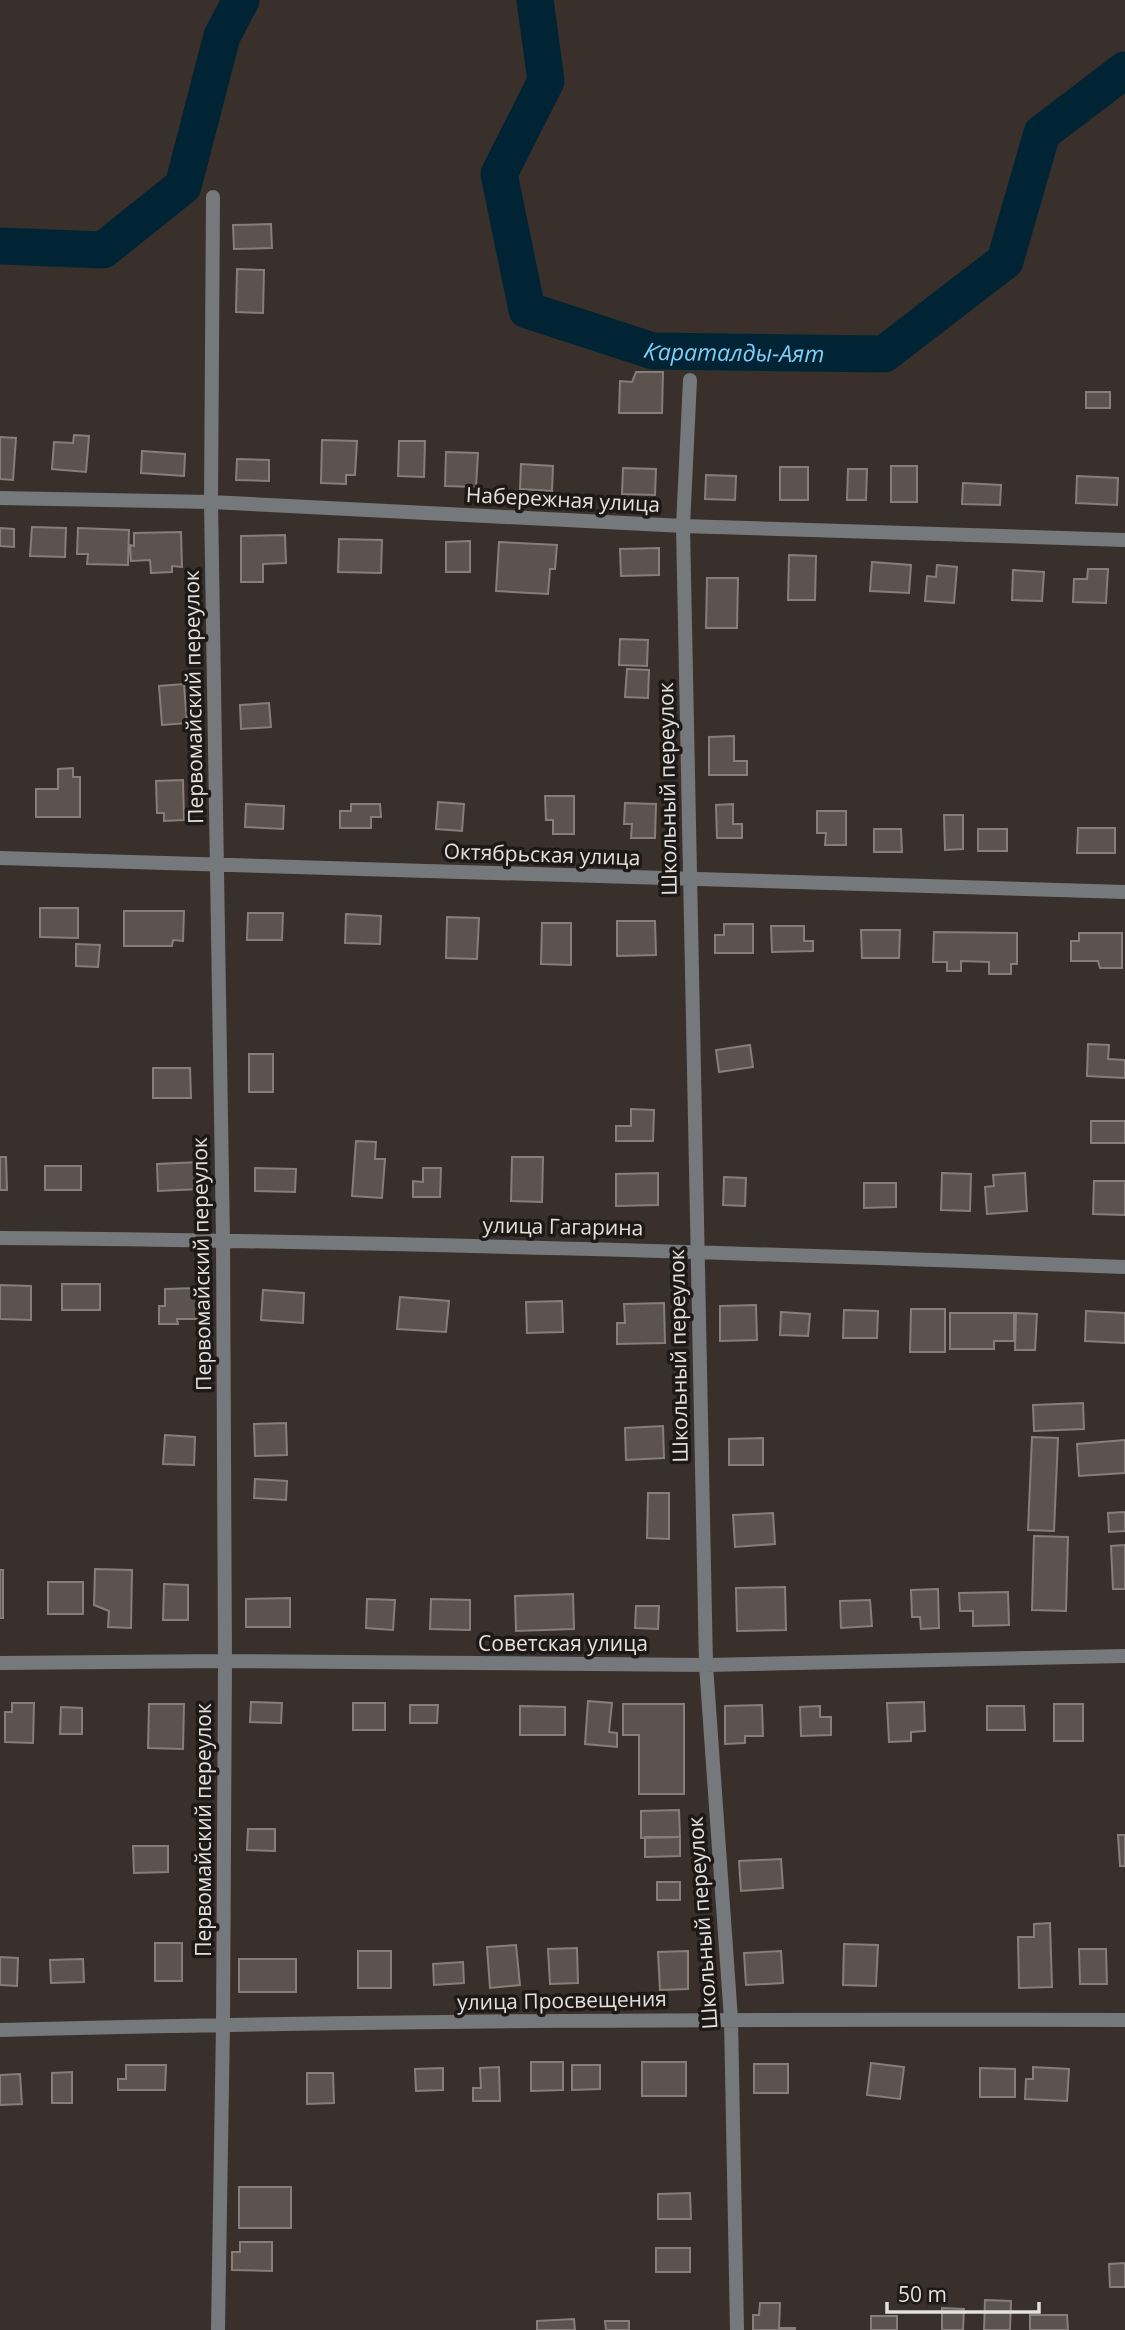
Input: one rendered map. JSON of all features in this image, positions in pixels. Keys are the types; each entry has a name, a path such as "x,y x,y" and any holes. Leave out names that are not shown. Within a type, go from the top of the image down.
{"street":[{"name":"Первомайский переулок","path":"213,197 211,502 223,1240 225,1661 218,2330"},
{"name":"Школьный переулок","path":"690,380 683,526 706,1665 731,2019 737,2330"},
{"name":"Набережная улица","path":"0,498 211,502 683,526 1125,540"},
{"name":"Октябрьская улица","path":"0,859 1125,892"},
{"name":"улица Гагарина","path":"0,1238 223,1240 697,1251 1125,1267"},
{"name":"Советская улица","path":"0,1663 225,1661 706,1665 1125,1656"},
{"name":"улица Просвещения","path":"0,2030 223,2024 731,2019 1125,2020"}],"building":[{"path":"271,224 272,248 234,249 233,225"},
{"path":"237,269 264,270 263,313 236,312"},
{"path":"636,372 663,372 662,413 619,413 620,381 632,382"},
{"path":"1086,392 1110,392 1110,408 1086,408"},
{"path":"74,435 89,436 86,472 52,469 54,442 73,443"},
{"path":"0,437 16,438 13,480 0,479"},
{"path":"322,440 357,441 355,475 346,475 346,484 321,483"},
{"path":"399,441 425,441 424,477 398,476"},
{"path":"142,451 185,454 184,476 141,473"},
{"path":"446,452 478,453 476,487 445,486"},
{"path":"237,459 269,460 269,481 236,480"},
{"path":"521,464 553,466 552,491 520,489"},
{"path":"891,466 917,466 917,502 891,502"},
{"path":"780,467 808,467 808,500 780,500"},
{"path":"623,468 656,469 655,495 622,494"},
{"path":"848,469 867,469 866,500 847,500"},
{"path":"706,475 736,476 735,500 705,499"},
{"path":"1077,476 1118,478 1117,505 1076,503"},
{"path":"963,483 1001,485 1000,505 962,504"},
{"path":"32,527 66,528 65,557 30,556"},
{"path":"0,528 14,529 14,547 0,546"},
{"path":"78,528 129,530 128,565 87,564 88,554 77,554"},
{"path":"181,532 182,567 172,566 172,572 151,573 150,560 131,561 130,545 134,546 134,533"},
{"path":"285,535 286,563 263,564 263,582 241,582 241,536"},
{"path":"339,539 382,540 381,573 338,572"},
{"path":"470,541 470,572 446,572 446,542"},
{"path":"499,542 557,545 555,569 550,569 548,594 496,591"},
{"path":"659,548 659,575 621,576 620,549"},
{"path":"789,555 816,556 815,600 788,600"},
{"path":"872,562 911,565 909,593 870,591"},
{"path":"937,565 957,567 954,603 925,601 927,576 936,577"},
{"path":"1088,569 1108,569 1106,603 1073,602 1074,579 1087,579"},
{"path":"1013,570 1044,572 1042,601 1012,600"},
{"path":"707,578 738,578 737,628 706,628"},
{"path":"620,639 648,640 647,666 619,665"},
{"path":"627,669 649,670 648,698 625,697"},
{"path":"184,684 187,723 162,725 159,686"},
{"path":"269,703 271,727 241,729 240,705"},
{"path":"734,736 734,761 747,761 747,775 709,775 709,737"},
{"path":"73,768 73,777 80,777 80,817 36,817 36,789 58,789 58,769"},
{"path":"183,780 184,820 164,821 164,813 157,813 156,781"},
{"path":"545,796 574,796 574,834 553,834 553,820 546,820"},
{"path":"438,802 464,804 462,831 436,829"},
{"path":"625,803 656,804 655,838 631,838 632,824 624,824"},
{"path":"246,804 284,806 283,829 245,827"},
{"path":"351,804 380,804 381,817 371,817 371,828 340,828 340,811 351,811"},
{"path":"733,804 733,824 742,824 742,838 717,838 716,805"},
{"path":"817,811 846,811 846,845 825,845 826,833 817,833"},
{"path":"944,815 963,815 963,849 945,850"},
{"path":"1078,828 1115,828 1115,853 1077,853"},
{"path":"874,829 901,829 902,852 874,852"},
{"path":"978,829 1007,829 1007,851 978,851"},
{"path":"40,908 78,908 78,938 40,937"},
{"path":"124,911 184,911 183,941 173,940 172,946 124,946"},
{"path":"248,913 283,913 282,940 247,940"},
{"path":"346,914 381,916 380,944 345,943"},
{"path":"447,917 479,918 477,959 446,958"},
{"path":"617,921 655,921 656,955 617,956"},
{"path":"542,923 571,923 571,965 541,964"},
{"path":"724,924 753,924 753,953 715,953 715,935 724,935"},
{"path":"771,926 804,926 804,941 813,941 813,951 772,952"},
{"path":"861,930 900,930 899,958 862,958"},
{"path":"934,932 1017,933 1017,964 1011,964 1011,974 989,974 989,962 961,961 961,971 947,971 947,962 933,962"},
{"path":"1079,933 1122,933 1122,968 1100,968 1098,961 1071,961 1071,941 1079,941"},
{"path":"76,944 100,945 98,967 76,966"},
{"path":"1088,1044 1109,1045 1108,1059 1125,1060 1125,1078 1087,1076"},
{"path":"750,1045 753,1067 719,1072 716,1050"},
{"path":"249,1054 273,1054 273,1092 249,1092"},
{"path":"153,1068 190,1068 191,1098 153,1098"},
{"path":"631,1109 654,1110 653,1141 616,1141 616,1126 631,1126"},
{"path":"1091,1121 1125,1121 1125,1143 1091,1143"},
{"path":"356,1141 376,1142 375,1159 385,1159 382,1198 352,1196"},
{"path":"0,1157 6,1157 7,1190 0,1190"},
{"path":"512,1157 543,1157 542,1202 511,1201"},
{"path":"199,1162 200,1189 158,1191 157,1164"},
{"path":"45,1166 81,1166 81,1190 45,1190"},
{"path":"255,1168 296,1169 295,1192 255,1191"},
{"path":"423,1168 441,1168 440,1197 413,1197 413,1181 423,1182"},
{"path":"658,1173 658,1205 616,1206 616,1174"},
{"path":"942,1173 971,1174 970,1211 941,1210"},
{"path":"1025,1173 1027,1211 987,1214 985,1187 994,1186 993,1175"},
{"path":"724,1177 746,1178 745,1206 723,1205"},
{"path":"1094,1181 1125,1181 1125,1215 1093,1214"},
{"path":"864,1183 896,1183 896,1207 864,1208"},
{"path":"62,1284 100,1284 100,1310 62,1310"},
{"path":"0,1285 31,1286 31,1320 0,1319"},
{"path":"197,1288 198,1319 177,1319 178,1324 159,1324 159,1306 165,1306 165,1289"},
{"path":"263,1290 304,1293 303,1323 261,1320"},
{"path":"400,1297 449,1301 446,1332 397,1329"},
{"path":"562,1301 563,1332 527,1333 526,1302"},
{"path":"664,1303 665,1343 617,1344 617,1323 625,1323 624,1304"},
{"path":"756,1305 757,1340 720,1341 720,1306"},
{"path":"911,1309 945,1309 945,1352 910,1352"},
{"path":"844,1310 878,1311 877,1338 843,1338"},
{"path":"1086,1311 1125,1313 1125,1343 1085,1341"},
{"path":"781,1312 810,1314 808,1336 780,1335"},
{"path":"950,1313 1014,1313 1014,1341 994,1341 994,1349 950,1349"},
{"path":"1016,1313 1037,1314 1035,1350 1015,1350"},
{"path":"1083,1403 1084,1429 1034,1431 1033,1405"},
{"path":"286,1423 287,1455 255,1456 254,1424"},
{"path":"663,1426 664,1458 626,1460 625,1428"},
{"path":"165,1435 195,1437 194,1465 163,1464"},
{"path":"1032,1437 1058,1438 1054,1531 1028,1530"},
{"path":"763,1438 763,1465 729,1465 729,1439"},
{"path":"1125,1440 1125,1473 1079,1476 1077,1444"},
{"path":"255,1479 287,1481 286,1500 254,1498"},
{"path":"648,1493 669,1493 669,1539 647,1538"},
{"path":"1125,1512 1125,1531 1109,1532 1108,1513"},
{"path":"773,1513 775,1544 735,1547 733,1515"},
{"path":"1034,1536 1068,1537 1066,1611 1032,1610"},
{"path":"1125,1545 1125,1589 1113,1589 1111,1546"},
{"path":"95,1569 132,1570 131,1628 108,1627 109,1611 94,1605"},
{"path":"0,1570 3,1570 3,1618 0,1618"},
{"path":"48,1582 83,1582 83,1614 48,1614"},
{"path":"164,1584 188,1585 188,1620 163,1620"},
{"path":"785,1587 786,1630 737,1631 736,1588"},
{"path":"938,1589 939,1628 921,1629 920,1617 912,1617 911,1590"},
{"path":"1008,1592 1009,1625 973,1626 973,1611 960,1611 959,1593"},
{"path":"573,1594 574,1629 516,1631 515,1596"},
{"path":"290,1598 290,1627 246,1627 246,1599"},
{"path":"367,1599 395,1600 393,1630 366,1628"},
{"path":"431,1599 470,1600 470,1630 430,1629"},
{"path":"870,1600 872,1626 841,1628 840,1601"},
{"path":"636,1606 659,1606 658,1629 635,1628"},
{"path":"588,1701 612,1703 609,1732 617,1733 617,1747 585,1744"},
{"path":"251,1702 282,1703 281,1723 250,1722"},
{"path":"924,1702 925,1731 911,1732 911,1741 889,1742 887,1703"},
{"path":"12,1703 34,1703 33,1743 5,1742 5,1712 12,1712"},
{"path":"353,1703 385,1703 385,1730 353,1730"},
{"path":"149,1704 184,1704 183,1749 148,1748"},
{"path":"623,1704 684,1704 684,1794 639,1794 639,1735 623,1735"},
{"path":"1054,1704 1083,1704 1083,1741 1054,1741"},
{"path":"410,1705 438,1705 437,1723 410,1723"},
{"path":"762,1705 763,1736 745,1736 745,1743 725,1744 725,1706"},
{"path":"520,1706 565,1707 565,1735 520,1735"},
{"path":"820,1706 820,1717 831,1717 831,1735 801,1736 800,1707"},
{"path":"987,1706 1024,1706 1025,1730 987,1730"},
{"path":"61,1707 82,1708 82,1734 60,1734"},
{"path":"679,1810 680,1837 641,1838 641,1811"},
{"path":"248,1829 275,1829 275,1851 247,1850"},
{"path":"1118,1835 1125,1835 1125,1866 1120,1866"},
{"path":"645,1837 680,1837 680,1856 645,1857"},
{"path":"133,1846 168,1846 168,1872 134,1873"},
{"path":"781,1859 783,1888 741,1891 739,1861"},
{"path":"657,1882 680,1882 680,1900 657,1900"},
{"path":"1050,1923 1052,1987 1019,1988 1018,1937 1034,1937 1034,1924"},
{"path":"155,1943 182,1943 182,1981 155,1981"},
{"path":"844,1944 878,1945 876,1986 843,1985"},
{"path":"516,1945 520,1985 490,1988 487,1947"},
{"path":"577,1948 578,1983 550,1984 548,1949"},
{"path":"1079,1949 1106,1949 1107,1984 1080,1984"},
{"path":"358,1951 391,1951 391,1988 358,1988"},
{"path":"688,1951 688,1989 660,1990 658,1952"},
{"path":"781,1951 783,1983 746,1985 744,1953"},
{"path":"0,1957 18,1958 17,1986 0,1985"},
{"path":"83,1959 84,1982 51,1983 50,1960"},
{"path":"239,1959 296,1959 296,1992 239,1992"},
{"path":"463,1962 464,1983 434,1985 433,1964"},
{"path":"531,2062 563,2062 563,2090 531,2091"},
{"path":"642,2062 686,2062 686,2096 642,2096"},
{"path":"871,2063 904,2067 900,2099 867,2095"},
{"path":"754,2064 788,2064 788,2093 754,2093"},
{"path":"126,2065 166,2065 165,2090 118,2090 118,2079 126,2079"},
{"path":"572,2065 600,2065 600,2089 572,2090"},
{"path":"499,2067 500,2101 473,2101 473,2088 481,2088 480,2068"},
{"path":"1033,2067 1069,2069 1067,2101 1025,2099 1026,2079 1033,2079"},
{"path":"443,2068 443,2090 416,2091 415,2069"},
{"path":"980,2068 1015,2069 1015,2097 980,2097"},
{"path":"72,2072 72,2103 52,2103 52,2073"},
{"path":"307,2073 333,2073 334,2103 307,2104"},
{"path":"20,2074 22,2104 0,2105 0,2075"},
{"path":"239,2187 291,2187 291,2228 239,2228"},
{"path":"690,2193 691,2219 658,2219 658,2194"},
{"path":"240,2242 272,2242 272,2271 232,2270 232,2252 240,2252"},
{"path":"656,2248 690,2248 690,2272 656,2272"},
{"path":"1125,2263 1125,2287 1110,2287 1109,2264"},
{"path":"985,2300 1011,2301 1010,2330 984,2330"},
{"path":"760,2303 780,2303 779,2328 795,2330 753,2330 753,2315 759,2315"},
{"path":"942,2308 964,2309 963,2330 942,2330"},
{"path":"1030,2315 1067,2315 1068,2330 1030,2330"},
{"path":"871,2316 897,2316 897,2330 871,2330"},
{"path":"574,2319 575,2330 537,2330 537,2321"},
{"path":"605,2321 629,2321 629,2330 606,2330"}],"waterway":[{"name":"Караталды-Аят","path":"0,246 103,250 183,186 222,36 241,0"},
{"name":"Караталды-Аят","path":"535,0 546,81 499,174 527,310 653,351 884,354 1005,261 1042,133 1125,70"}]}
